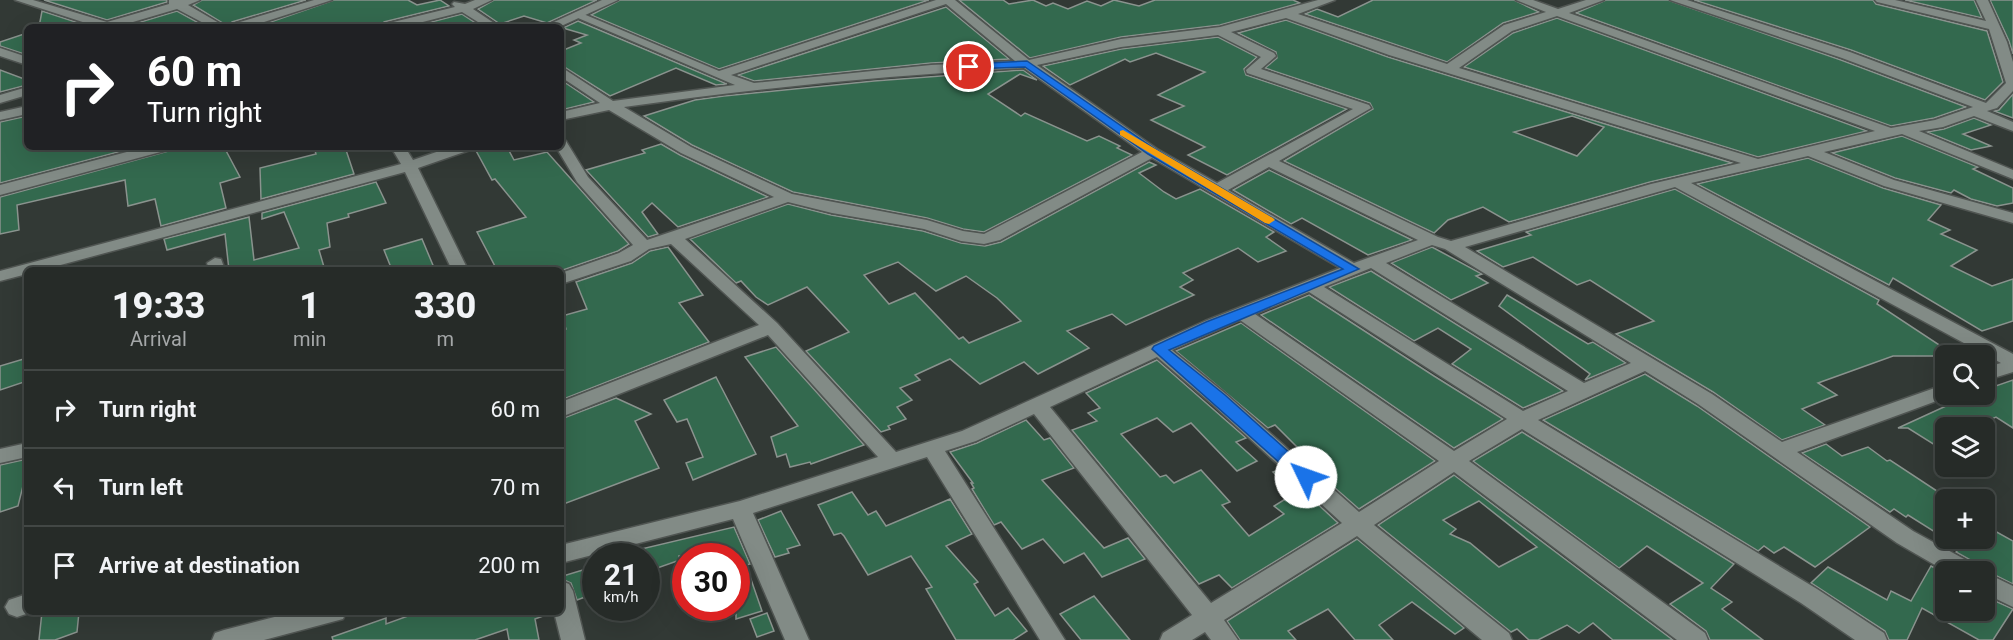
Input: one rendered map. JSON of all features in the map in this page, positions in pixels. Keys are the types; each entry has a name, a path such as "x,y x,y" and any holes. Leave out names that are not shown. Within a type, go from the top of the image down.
{"street":[{"path":"21,0 97,24"},
{"path":"115,24 173,2 194,0"},
{"path":"247,24 326,0"},
{"path":"451,0 489,24"},
{"path":"401,24 486,0"},
{"path":"556,24 612,0"},
{"path":"718,75 947,0 1027,64 1152,152 1353,269"},
{"path":"564,116 611,105 696,93 851,79 931,69 1027,64 1121,43 1220,31 1287,14 1329,0"},
{"path":"1522,0 1897,131 2013,175"},
{"path":"1450,68 1508,28 1598,0"},
{"path":"1676,0 1846,55 1980,109 2013,127"},
{"path":"1881,0 1994,26 2013,28"},
{"path":"1451,246 1677,182 1897,131 1938,124 1992,105 2013,84 2001,42 1982,0"},
{"path":"173,2 214,24"},
{"path":"1287,14 1393,52 1757,163"},
{"path":"577,15 718,75 753,87"},
{"path":"1216,190 1364,108 1252,70 1270,56 1220,31"},
{"path":"5,54 24,51"},
{"path":"5,54 24,60"},
{"path":"564,73 611,105 686,150 787,197 832,208 927,225 961,236 984,239 994,237 1152,152"},
{"path":"0,99 24,92"},
{"path":"0,116 24,111"},
{"path":"564,149 582,179 643,246"},
{"path":"0,190 152,150"},
{"path":"400,150 410,166 459,267"},
{"path":"53,267 76,263 410,166 456,150"},
{"path":"1809,151 1889,183 2013,218"},
{"path":"1268,161 1432,240 1451,246 1705,399 1905,537 1948,561"},
{"path":"1677,182 2013,364"},
{"path":"564,278 625,257 643,246 674,238 787,197"},
{"path":"674,238 771,327 892,460"},
{"path":"564,553 740,509 969,436 1242,313 1432,240"},
{"path":"1373,262 1584,392"},
{"path":"0,276 24,272"},
{"path":"1311,286 1521,420 1809,596 1875,640"},
{"path":"1242,313 1454,461 1696,640"},
{"path":"564,409 771,327"},
{"path":"1159,349 1219,399 1358,524 1500,640"},
{"path":"1172,640 1521,420 1646,363"},
{"path":"1995,371 2013,364"},
{"path":"1782,450 1935,394"},
{"path":"1037,405 1227,640"},
{"path":"932,448 1053,640"},
{"path":"0,456 24,451"},
{"path":"740,509 797,640"},
{"path":"1995,587 2013,597"},
{"path":"564,603 573,640"},
{"path":"224,640 322,615"}],"building":[{"path":"44,0 167,0 167,2 107,20"},
{"path":"202,0 306,0 231,24 224,24 193,5"},
{"path":"334,0 408,0 417,5 440,0 449,6 383,24 265,24"},
{"path":"494,0 597,0 547,23 524,16 500,24 478,9"},
{"path":"620,0 929,0 719,69 591,15"},
{"path":"959,0 1003,0 1009,4 1033,0 1046,6 1053,3 1068,9 1087,1 1101,6 1114,0 1139,6 1155,0 1293,0 1300,3 1220,25 1121,37 1030,58"},
{"path":"1373,0 1514,0 1539,12 1503,23 1447,62 1305,14 1317,9 1338,17"},
{"path":"1606,0 1668,0 1841,60 1966,107 1934,118 1891,126 1576,13"},
{"path":"1694,0 1873,0 1876,4 1987,31 2003,82 1985,100 1851,50"},
{"path":"1905,0 1974,0 1982,18"},
{"path":"1990,0 2013,0 2013,54 2009,41"},
{"path":"946,7 1009,59 931,63 754,81 738,75"},
{"path":"42,11 82,24 40,24"},
{"path":"177,11 201,24 134,24"},
{"path":"462,14 477,24 424,24"},
{"path":"1557,18 1867,131 1758,157 1464,67 1513,33"},
{"path":"1286,20 1388,57 1732,163 1650,182 1509,222 1483,207 1448,220 1434,233 1284,161 1373,109 1370,103 1265,68 1277,58 1276,52 1238,33","holes":["1572,116 1604,127 1577,156 1514,132"]},
{"path":"578,21 727,84 716,85 676,68 610,96 564,67 564,50 581,43 574,40 587,35 564,28"},
{"path":"24,34 24,54 0,46 0,42"},
{"path":"1218,37 1257,57 1244,69 1246,75 1347,109 1227,175 1188,155 1205,147 1151,120 1184,106 1158,95 1205,72 1156,53 1130,62 1125,59 1070,85 1043,66 1121,49"},
{"path":"0,70 24,79 24,86 0,92"},
{"path":"1023,70 1037,80 1020,74 988,94 1021,116 1025,113 1087,141 1099,136 1120,146 1117,148 1132,155 984,232 963,229 927,218 793,192 692,145 644,116 695,100 724,96 874,81"},
{"path":"564,82 594,102 564,109"},
{"path":"2013,94 2013,118 1994,111 1999,110"},
{"path":"24,117 24,150 122,151 0,183 0,122"},
{"path":"1974,118 1991,125 1963,134 1991,146 1971,150 1927,132 1944,129"},
{"path":"1902,136 1978,167 1973,169 2013,188 2013,203 1997,206 1971,199 1954,190 1951,193 1895,178 1832,153"},
{"path":"661,144 768,197 678,227 652,203 642,212 658,234 648,237 586,170 645,153 642,150"},
{"path":"172,150 226,150 240,177 220,183 226,208 161,226 155,199 128,206 125,180 17,205 19,230 0,234 0,197"},
{"path":"315,150 346,150 354,174 261,199 260,168 316,154"},
{"path":"476,150 509,150 514,160 547,152 629,244 618,251 564,270 564,267 495,267 477,232 526,217 495,179 492,180"},
{"path":"1808,158 1883,188 1941,205 1928,220 1950,230 1941,234 1977,250 1951,266 1992,286 2013,279 2013,321 1982,331 1893,278 1889,285 1697,184"},
{"path":"1149,162 1156,165 1139,173 1164,192 1176,199 1200,189 1274,232 1266,237 1286,251 1258,262 1238,248 1183,273 1193,280 1180,287 1194,295 1126,325 1112,314 1067,331 1089,348 1038,374 1024,362 980,384 950,359 915,375 920,380 900,388 912,400 897,407 906,419 888,426 890,429 881,432 806,351 849,332 807,287 768,305 756,297 741,281 736,283 690,239 788,204 831,215 923,231 961,243 985,246 1001,242","holes":["898,262 936,291 966,276 997,298 1021,321 969,343 963,337 959,339 915,293 889,304 864,275"]},
{"path":"1269,170 1412,240 1368,255 1302,218 1291,224 1233,190"},
{"path":"376,182 386,203 327,223 330,247 319,250 324,267 229,267 225,234 167,250 164,239 249,217 254,260 299,248 284,212 262,219 262,213"},
{"path":"1675,189 1879,300 1877,304 1939,345 1935,345 1935,356 1893,356 1818,383 1837,395 1802,409 1825,425 1782,440 1713,392 1616,334 1654,321 1590,280 1577,285 1533,257 1503,267 1477,251 1531,235 1526,232"},
{"path":"422,239 434,267 391,267 384,250"},
{"path":"668,247 703,295 679,303 709,342 564,399 564,330 566,329 564,315 587,309 576,282 632,263 650,251"},
{"path":"1432,247 1482,274 1476,276 1488,283 1451,300 1391,263"},
{"path":"1371,271 1563,391 1523,408 1452,364 1471,349 1438,328 1414,341 1329,287"},
{"path":"1309,295 1503,419 1454,448 1261,315"},
{"path":"1507,295 1588,344 1593,342 1626,363 1585,380 1590,374 1499,306"},
{"path":"1241,323 1435,461 1359,509 1302,459 1307,457 1275,425 1268,428 1176,351"},
{"path":"776,347 864,445 811,464 810,462 790,467 786,454 777,457 771,437 798,426 745,357"},
{"path":"24,359 24,382 0,390 0,366"},
{"path":"1157,360 1246,438 1236,442 1257,461 1237,471 1191,423 1173,432 1157,418 1121,434 1160,477 1166,475 1174,483 1201,470 1230,502 1222,505 1249,536 1284,514 1274,506 1295,493 1273,472 1280,469 1338,523 1232,588 1219,575 1199,584 1072,430 1097,421 1088,413 1100,408 1086,393"},
{"path":"1645,374 1697,406 1870,527 1815,567 1784,547 1774,553 1764,546 1758,551 1543,420"},
{"path":"716,377 756,454 693,480 686,463 703,457 687,419 677,422 664,400"},
{"path":"2013,380 2013,428 1996,417 1935,417 1935,445 1908,428 1898,428 1948,405 1995,405 1995,386"},
{"path":"616,398 651,414 635,421 659,468 564,504 564,418"},
{"path":"1026,420 1044,440 1050,438 1074,468 1042,480 1104,548 1128,538 1145,559 1102,577 1084,553 1064,563 1043,539 1022,549 1001,522 994,525 972,489 974,488 971,483 973,483 950,452 977,443"},
{"path":"1522,432 1734,564 1711,588 1732,602 1722,609 1763,640 1710,640 1706,631 1670,604 1703,583 1647,546 1619,568 1473,461"},
{"path":"1826,444 1842,456 1868,447 1887,461 1890,460 1935,490 1935,532 1908,515 1906,517 1894,509 1890,512 1802,453"},
{"path":"24,460 24,482 18,506 0,512 0,465"},
{"path":"1454,475 1673,640 1613,640 1593,623 1579,633 1567,625 1538,640 1529,640 1517,629 1511,632 1378,525","holes":["1479,501 1537,547 1499,567 1470,543 1450,534 1456,529 1443,520"]},
{"path":"852,492 868,515 876,511 886,526 950,499 972,534 946,546 978,582 974,584 995,616 1008,608 1027,631 1013,640 956,640 926,589 932,587 911,556 868,575 844,536 841,533 834,535 818,505"},
{"path":"781,511 800,545 787,549 789,553 775,557 758,520"},
{"path":"734,527 741,543 672,543 672,563 660,567 660,545"},
{"path":"1995,531 2013,541 2013,584 1995,575 1995,561 1972,561 1956,552 1959,549 1995,549"},
{"path":"1357,539 1464,628 1455,634 1412,602 1379,625 1393,640 1355,640 1328,609 1288,631 1296,640 1240,640 1227,621"},
{"path":"1931,566 1935,568 1935,615 1922,608 1907,640 1889,640 1885,631 1811,583 1828,567 1887,600 1891,591 1911,601"},
{"path":"582,570 582,598 577,600 571,583 564,580 564,576"},
{"path":"750,576 762,611 750,615"},
{"path":"1094,596 1130,640 1081,640 1060,614"},
{"path":"1995,601 2013,609 1993,640 1979,640 1945,621 1995,621"},
{"path":"767,613 774,631 757,637 750,619"},
{"path":"42,615 79,615 77,632 55,640 39,640"},
{"path":"411,615 546,615 535,619 539,640 509,640 507,629 475,640 333,640 332,637 386,618 386,624"}],"slow traffic":[{"path":"1123,133 1269,220"}],"route":[{"path":"969,67 1027,64 1152,152 1353,269 1211,325 1159,349 1306,477"}]}
